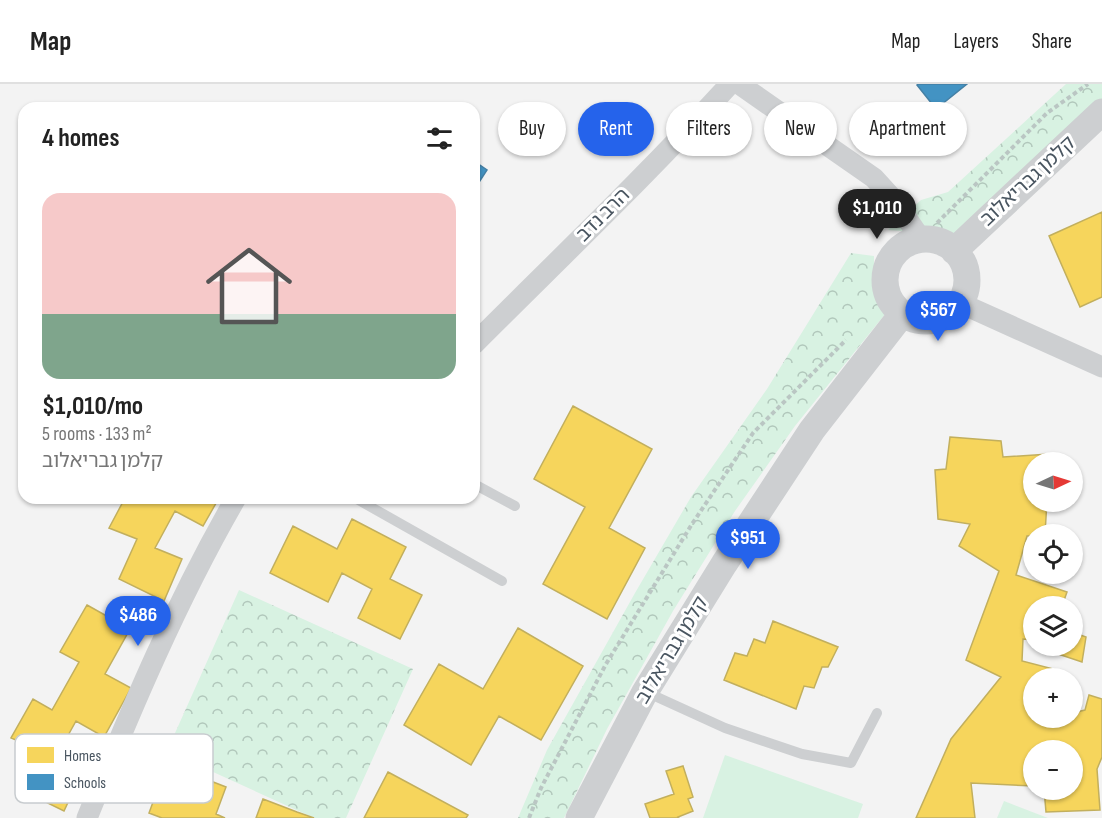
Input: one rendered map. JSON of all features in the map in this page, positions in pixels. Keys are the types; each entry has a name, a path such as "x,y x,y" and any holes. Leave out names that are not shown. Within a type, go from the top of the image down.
{"street":[{"name":"הרב נדב","path":"480,338 606,213 730,84"},
{"path":"739,84 874,178 894,200 921,239"},
{"name":"קלמן גבריאלוב","path":"954,251 1102,112"},
{"path":"921,239 936,240 946,244 954,251 963,264 966,274 966,290 960,303 950,313 931,321 917,320 903,314 893,304 886,290 887,267 898,250 912,241 921,239"},
{"path":"960,303 1102,368"},
{"name":"קלמן גבריאלוב","path":"579,818 645,692 724,564 812,430 903,314"},
{"path":"121,734 179,603 233,504"},
{"path":"87,818 93,803"}],"lane":[{"path":"480,487 515,506"},
{"path":"366,504 502,581"},
{"path":"645,692 725,728 802,754 851,763 877,713"}],"path":[{"path":"921,239 1047,113 1088,84"},
{"path":"529,818 541,788 606,664 692,524 753,433 852,334"}],"green space":[{"path":"1066,84 1102,84 1102,102 956,235 888,230 921,200 948,192"},
{"path":"851,253 874,256 874,291 886,313 795,426 735,511 673,611 607,729 564,818 518,818 547,750 691,497 767,389"},
{"path":"239,590 413,669 346,818 314,818 213,772 213,734 175,734"},
{"path":"725,755 863,804 858,818 703,818"},
{"path":"1004,801 1048,818 997,818"}],"building: Homes":[{"path":"1102,212 1102,297 1080,307 1049,236"},
{"path":"573,406 652,449 609,528 645,548 607,619 543,584 585,507 534,479"},
{"path":"950,437 1001,441 1003,457 1023,456 1023,512 1046,512 1046,524 1023,524 1023,550 1016,575 1023,577 1023,584 1043,584 1067,592 1066,596 1023,596 1022,661 1049,668 1023,668 1023,728 1083,728 1083,710 1089,695 1102,699 1102,757 1097,769 1100,810 1046,812 1045,800 1083,800 1083,740 1023,740 1023,785 971,783 975,818 916,818 951,739 1001,677 966,660 999,571 959,546 970,524 938,519 935,470 946,469"},
{"path":"122,504 216,504 203,526 175,511 155,548 182,559 164,601 119,579 137,539 109,528"},
{"path":"352,519 406,547 390,579 422,595 400,639 358,618 372,589 342,573 328,602 270,573 293,526 337,549"},
{"path":"87,605 130,629 105,674 131,688 106,734 99,734 76,721 69,734 15,734 15,740 11,738 33,699 52,710 79,662 60,652"},
{"path":"773,621 838,647 828,667 822,667 814,688 804,686 796,709 724,680 735,653 747,656 754,639 765,643"},
{"path":"518,628 583,666 541,740 499,716 471,765 404,725 439,664 483,689"},
{"path":"1083,636 1086,637 1083,656"},
{"path":"1064,656 1083,656 1082,662"},
{"path":"683,766 693,797 688,799 693,811 679,818 650,818 645,804 674,794 666,771"},
{"path":"388,772 468,815 466,818 364,818"},
{"path":"213,782 226,787 216,814 225,818 162,818 149,813 153,803 213,803"},
{"path":"263,799 297,812 314,818 256,818"},
{"path":"48,803 68,803 64,811"}],"building: Schools":[{"path":"967,84 945,102 930,102 917,85"},
{"path":"480,165 487,170 480,181"}]}
